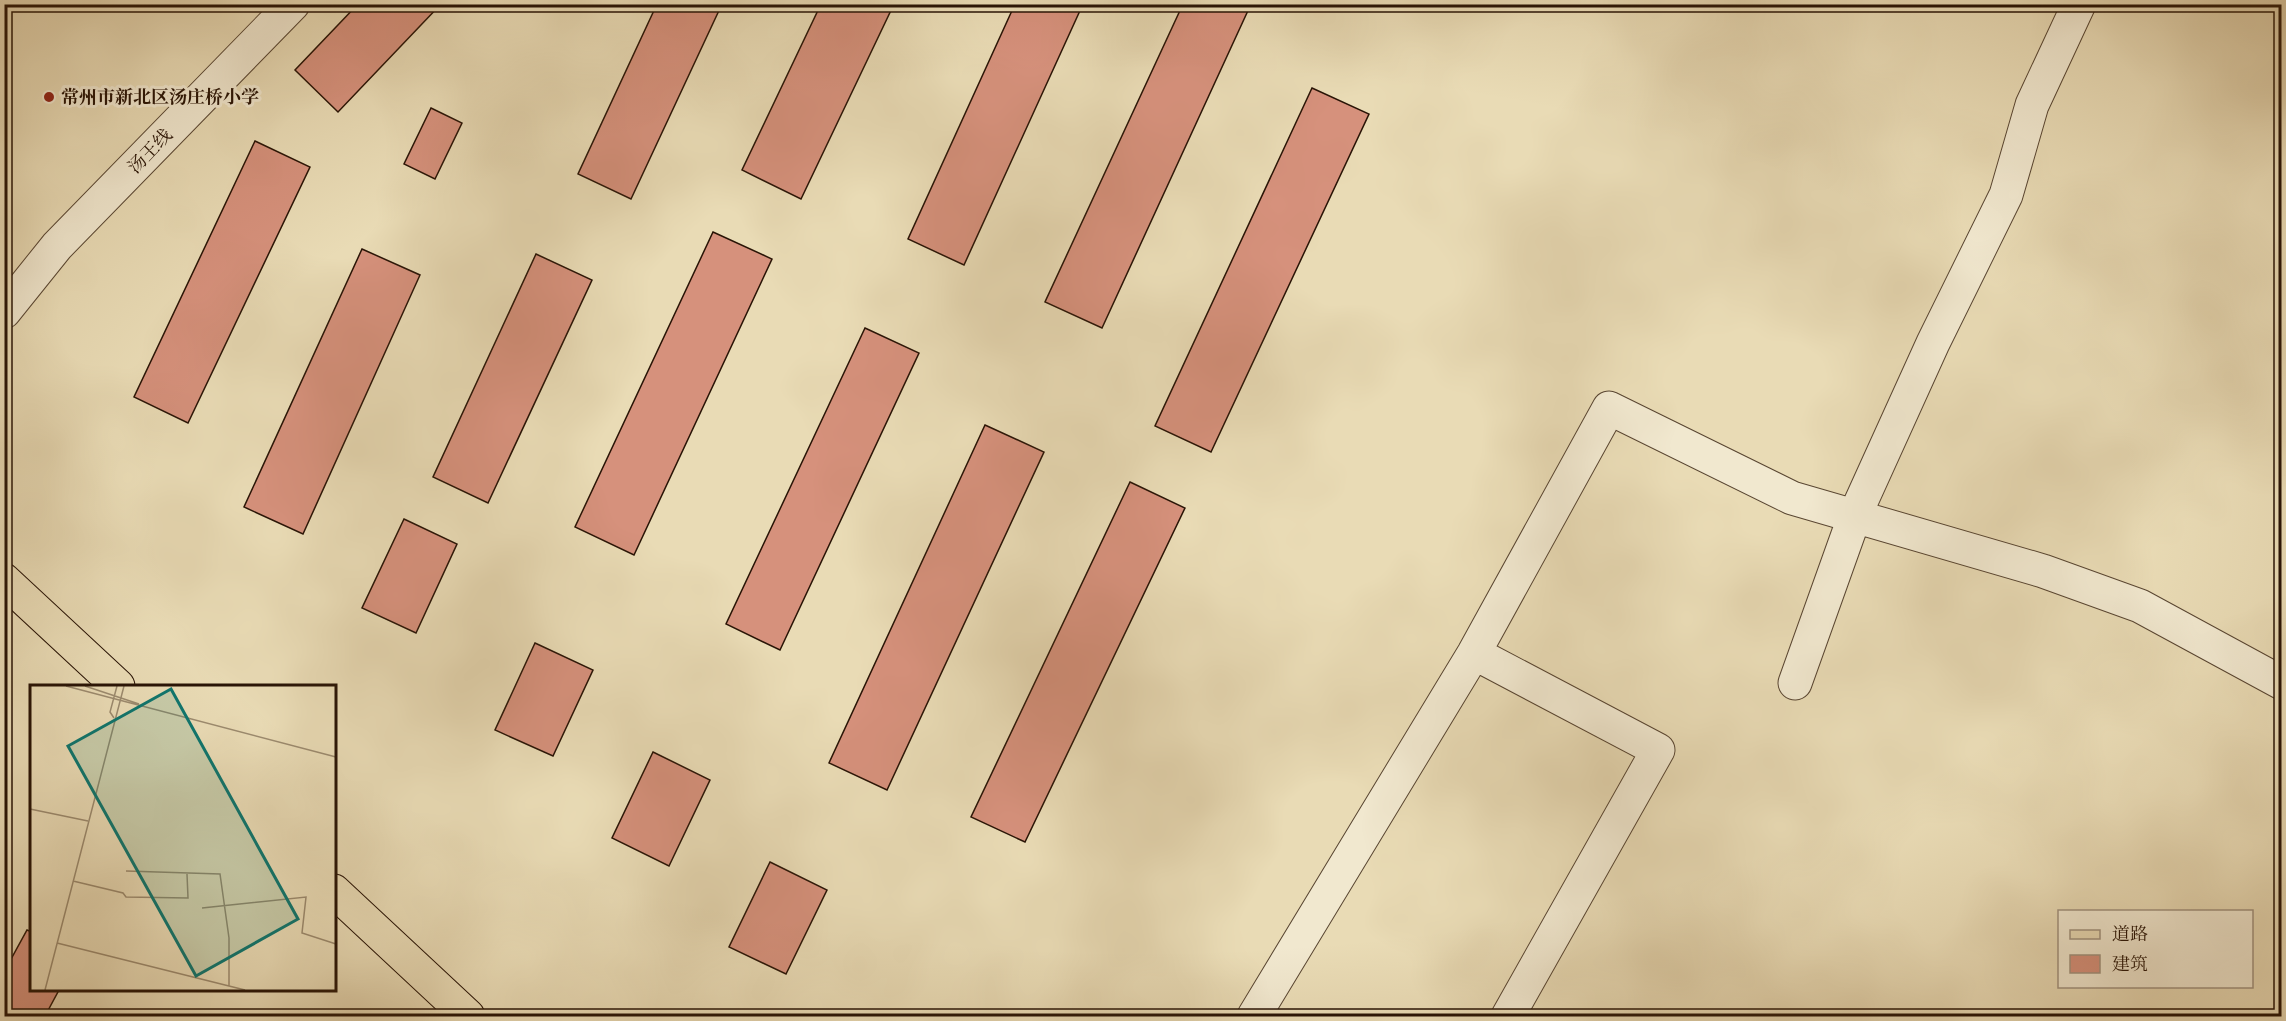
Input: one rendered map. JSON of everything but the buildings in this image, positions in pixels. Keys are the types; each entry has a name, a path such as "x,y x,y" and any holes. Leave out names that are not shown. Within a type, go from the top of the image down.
{"main road":[{"path":"4,580 116,685"},
{"path":"336,893 468,1017"}],"street":[{"name":"汤王线","path":"57,246 293,4"},
{"path":"1795,682 1855,515 1933,343 2006,195 2032,105 2079,4"},
{"path":"4,287 57,246"},
{"path":"4,312 57,246"},
{"path":"1254,1017 1474,653 1609,408 1792,498 2043,571 2140,606 2282,683"},
{"path":"1474,653 1658,750 1508,1017"}],"place":[{"name":"常州市新北区汤庄桥小学","path":"49,97"}]}
